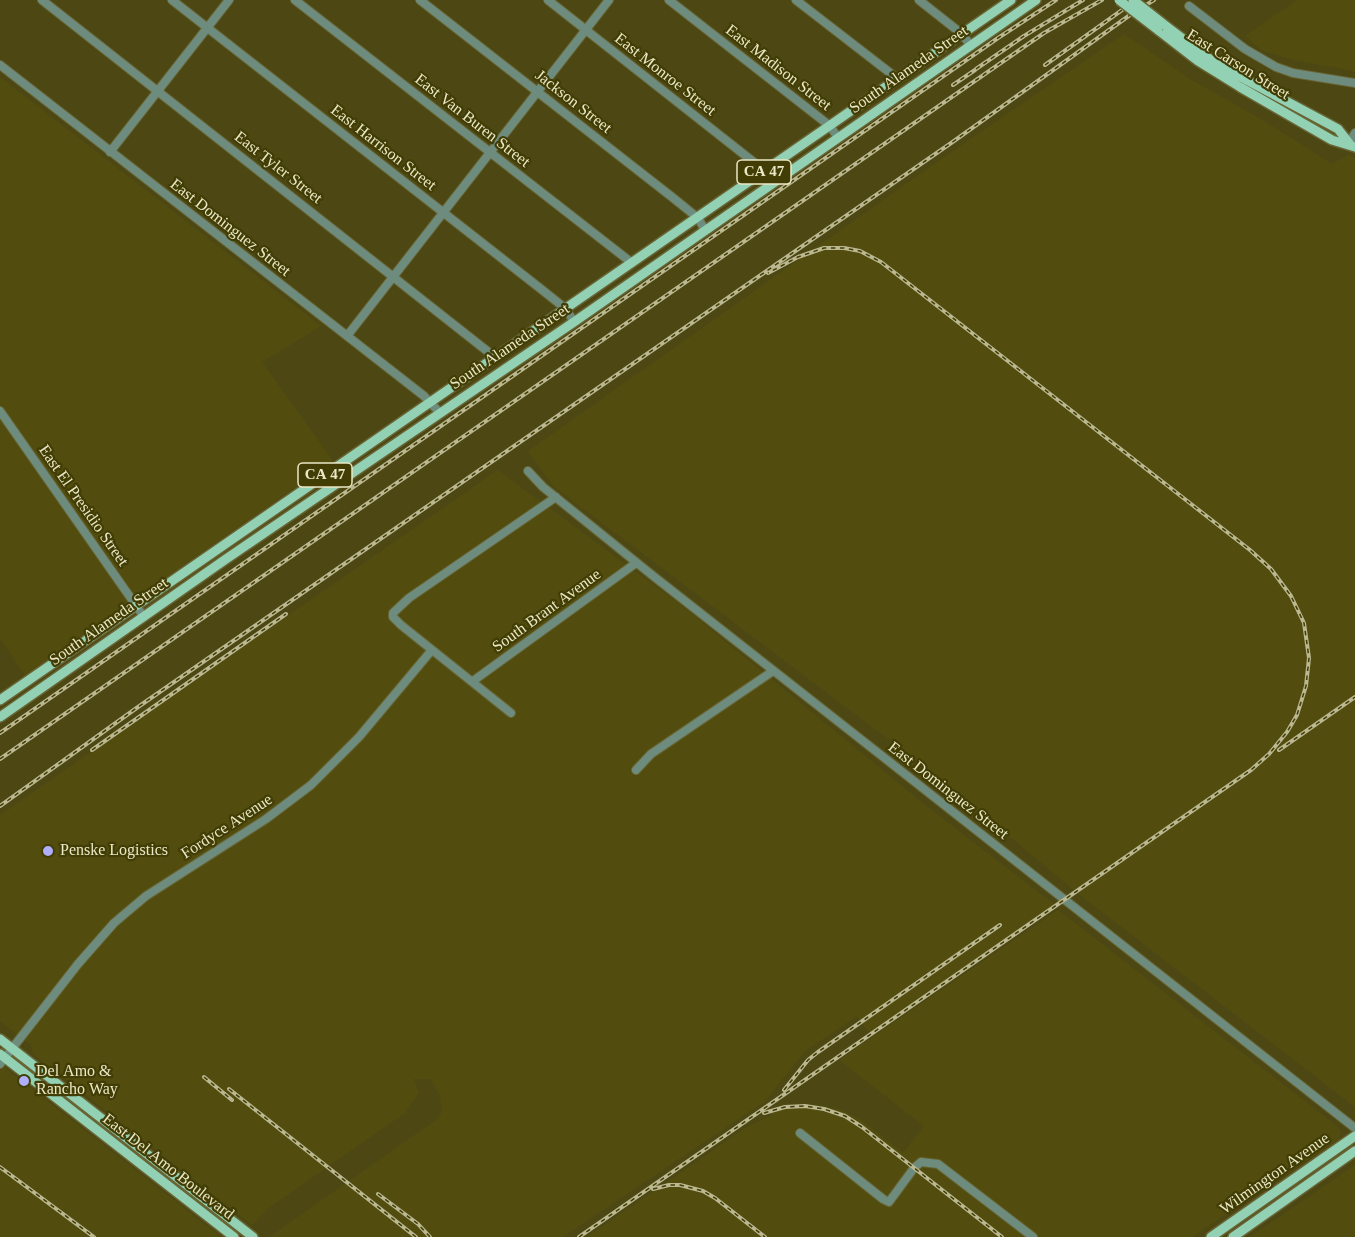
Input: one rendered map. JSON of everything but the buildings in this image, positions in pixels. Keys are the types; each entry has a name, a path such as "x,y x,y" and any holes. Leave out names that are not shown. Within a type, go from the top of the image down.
{"main road":[{"name":"South Alameda Street","path":"0,700 1011,0"},
{"name":"South Alameda Street","path":"0,717 574,322 1036,0"},
{"name":"East Carson Street","path":"1119,0 1215,63 1338,129 1352,145"},
{"name":"East Carson Street","path":"1133,0 1162,28"},
{"path":"218,548 226,560"},
{"name":"East Del Amo Boulevard","path":"0,1039 253,1237"},
{"name":"East Del Amo Boulevard","path":"2,1059 234,1237"},
{"path":"115,1145 122,1136"},
{"name":"Wilmington Avenue","path":"1211,1237 1355,1136"},
{"name":"Wilmington Avenue","path":"1233,1237 1355,1152"}],"street":[{"name":"East Tyler Street","path":"42,0 496,358"},
{"name":"East Harrison Street","path":"172,0 566,309 574,322"},
{"path":"110,152 229,0"},
{"name":"East Van Buren Street","path":"295,0 632,263"},
{"name":"Jackson Street","path":"420,0 698,218 705,230"},
{"name":"East Monroe Street","path":"548,0 765,171"},
{"path":"347,336 609,0"},
{"name":"East Madison Street","path":"669,0 830,126 838,138"},
{"path":"796,0 898,79"},
{"path":"919,0 962,34 971,46"},
{"path":"1189,6 1245,49 1276,67 1293,73 1355,83"},
{"name":"East Dominguez Street","path":"0,65 432,402 440,413"},
{"path":"1352,145 1355,133"},
{"name":"East El Presidio Street","path":"0,411 144,617"},
{"name":"East Dominguez Street","path":"528,471 543,487 636,563 1355,1128"},
{"path":"511,713 473,681 431,651 396,621 393,613 409,598 556,497"},
{"name":"South Brant Avenue","path":"473,681 636,563"},
{"name":"Fordyce Avenue","path":"2,1059 114,923 153,892 266,819 311,785 359,737 431,651"},
{"path":"636,770 651,754 773,671"},
{"path":"800,1132 889,1202 921,1162 939,1164 1033,1237"}],"shaded area":[{"path":"1297,0 1355,0 1355,73 1294,60 1261,50 1245,36"},
{"path":"1124,34 1190,79 1264,121 1332,164 1349,154 1355,159 1355,1107 1080,895 932,772 553,486 528,451 940,160"},
{"path":"0,77 321,326 262,362 333,461 25,675 0,638"},
{"path":"498,470 678,603 929,808 1055,905 870,1034 857,1016 805,1051 765,1101 563,1237 269,1237 436,1120 442,1112 440,1095 430,1079 413,1079 419,1092 405,1113 270,1207 252,1225 33,1054 31,1045 0,1021 0,815"},
{"path":"1058,910 1337,1126 1341,1132 1339,1139 1192,1237 587,1237 747,1127 771,1116 770,1110 782,1105 803,1104 841,1110 861,1120 903,1153 924,1126 839,1060"},
{"path":"0,1064 221,1237 0,1237"},
{"path":"1355,1165 1355,1237 1250,1237"}],"railway":[{"path":"0,733 998,38 1056,0"},
{"path":"976,69 1083,0"},
{"path":"0,759 1044,33 1102,0"},
{"path":"1045,65 1136,0"},
{"path":"0,806 138,707 1154,0"},
{"path":"953,85 975,70"},
{"path":"579,1237 1251,770 1269,754 1287,732 1297,715 1306,686 1309,658 1304,623 1291,596 1271,569 1250,550 881,262 860,251 824,248 798,257 768,273"},
{"path":"92,750 286,614"},
{"path":"1279,750 1355,697"},
{"path":"784,1090 808,1060 818,1052 1000,925"},
{"path":"204,1077 232,1100"},
{"path":"229,1089 416,1237"},
{"path":"764,1113 785,1107 805,1106 845,1116 1002,1237"},
{"path":"0,1167 94,1237"},
{"path":"653,1189 680,1185 703,1191 765,1237"},
{"path":"378,1194 418,1224 430,1237"}],"place":[{"name":"Penske Logistics","path":"48,851"},
{"name":"Del Amo & Rancho Way","path":"24,1081"}]}
